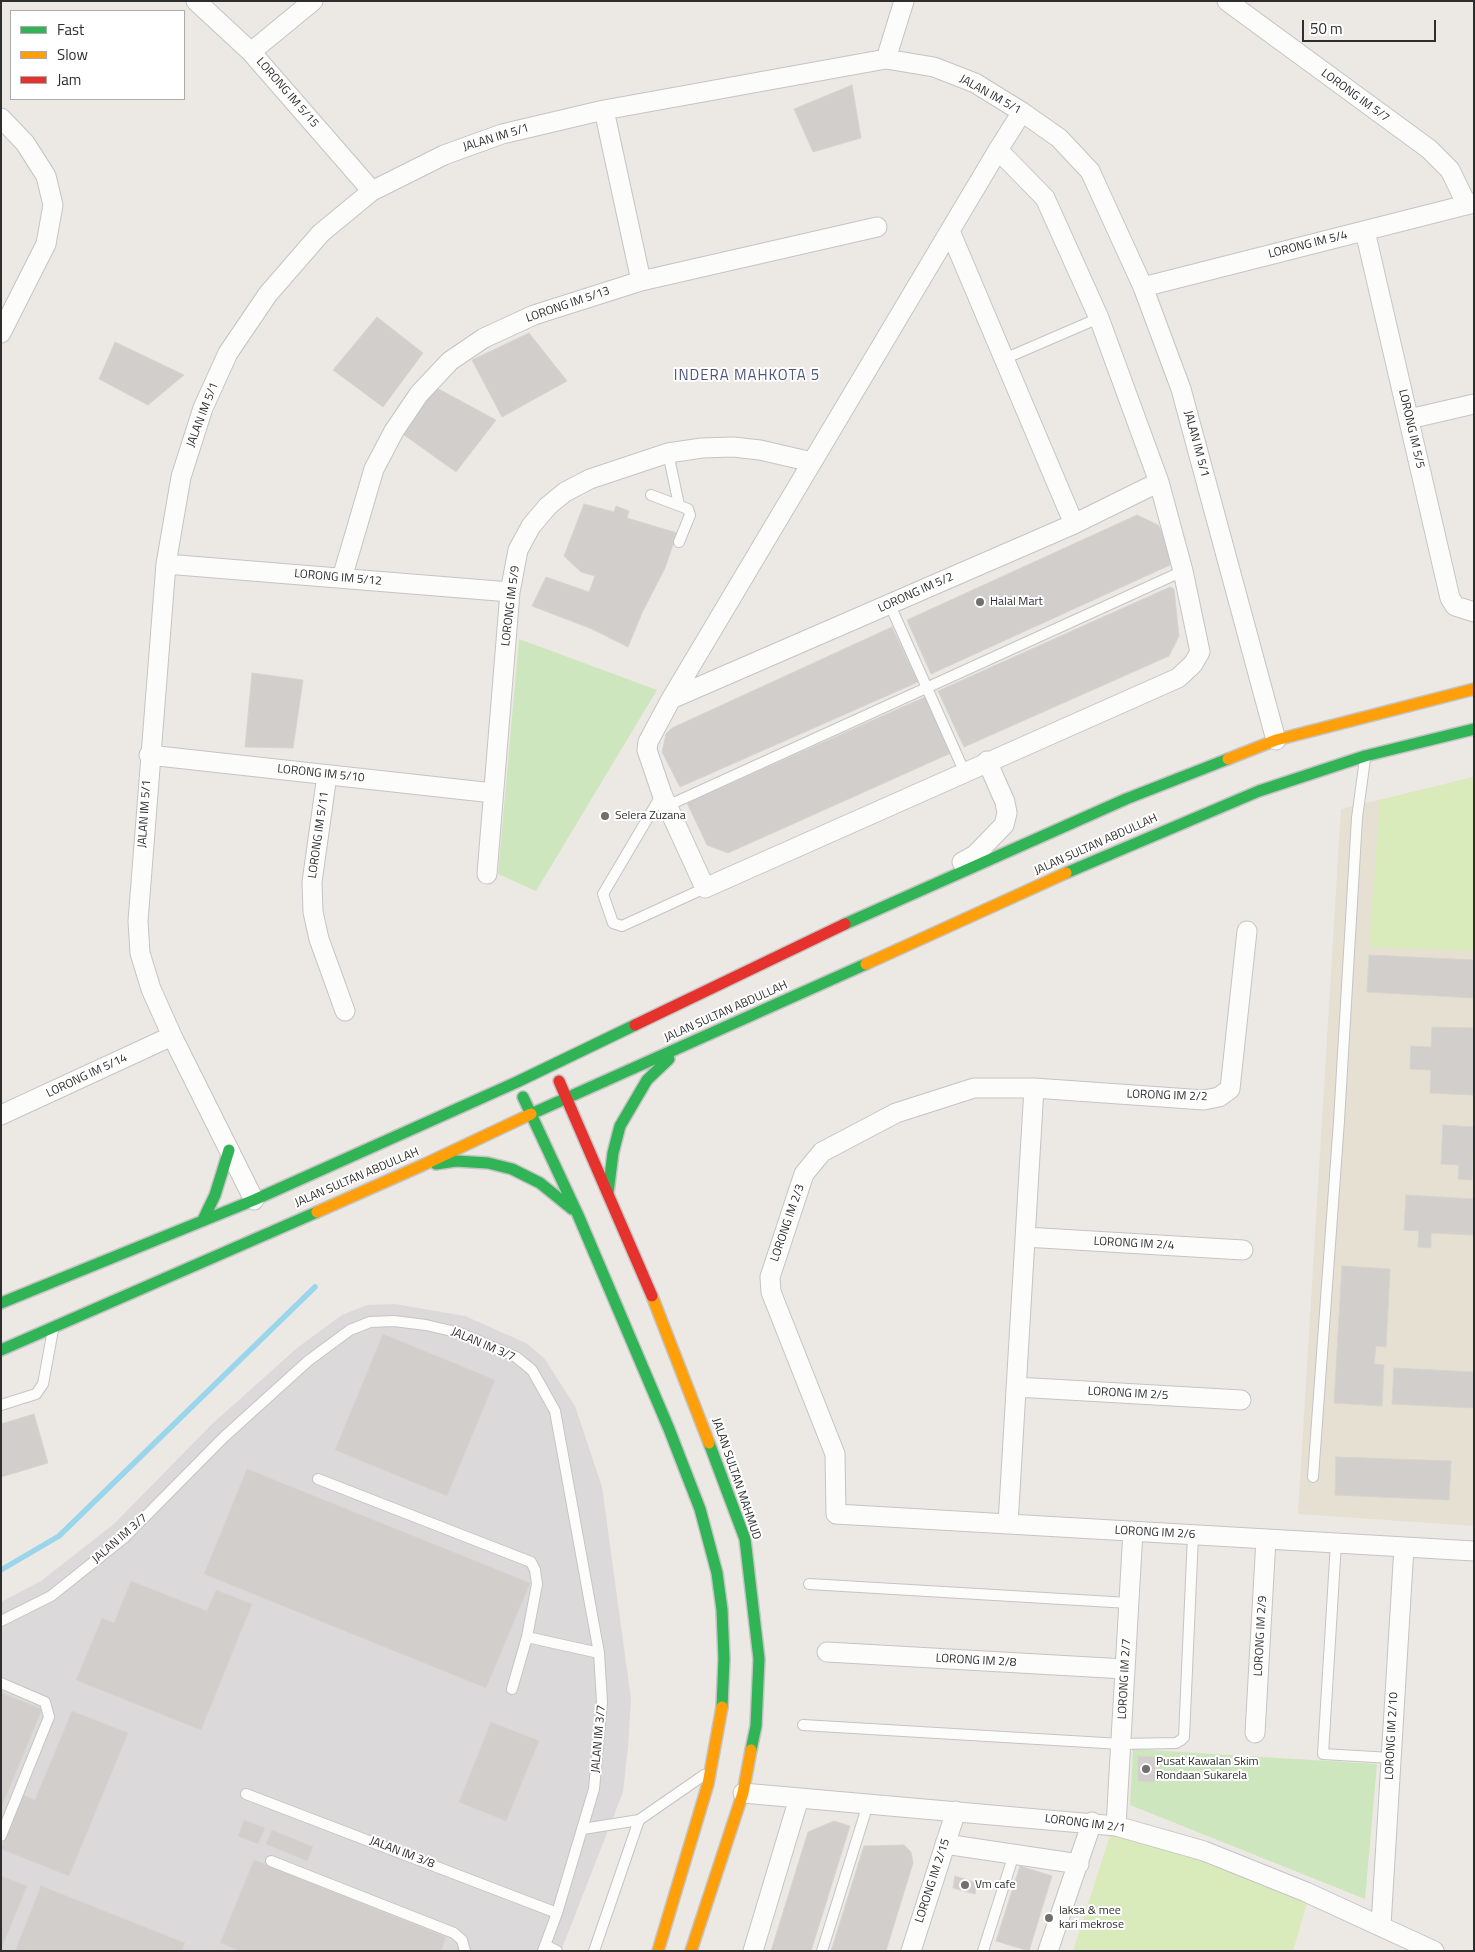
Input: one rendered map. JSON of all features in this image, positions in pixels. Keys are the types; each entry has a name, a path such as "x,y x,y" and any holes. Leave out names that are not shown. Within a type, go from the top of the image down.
{"main road":[{"name":"JALAN SULTAN ABDULLAH","path":"1,1303 254,1200 553,1066 864,915 1126,799 1276,740 1474,689"},
{"name":"JALAN SULTAN ABDULLAH","path":"1,1350 423,1165 566,1097 687,1045 1130,844 1259,791 1365,756 1474,730"},
{"path":"608,1194 613,1153 620,1126 633,1101 660,1066 687,1045"},
{"name":"JALAN SULTAN MAHMUD","path":"553,1066 670,1338 745,1538 759,1659 756,1726 743,1793 692,1951"},
{"path":"517,1082 530,1114 578,1215 700,1509 716,1573 722,1610 724,1659 722,1709 711,1771 695,1832 658,1951"},
{"path":"203,1220 215,1195 229,1150"},
{"path":"423,1165 456,1161 488,1163 512,1169 540,1183 578,1215"}],"street":[{"name":"LORONG IM 5/15","path":"196,1 251,52 372,191"},
{"path":"251,52 313,1"},
{"path":"886,59 904,1"},
{"name":"LORONG IM 5/7","path":"1227,1 1429,148 1450,170 1471,204"},
{"name":"JALAN IM 5/1","path":"254,1200 172,1036 151,988 140,953 138,921 166,564 181,478 204,408 228,353 268,294 321,233 372,191 444,155 502,134 604,110 886,59 934,67 975,84 1022,112 1059,138 1090,171 1143,286 1182,389 1276,740"},
{"path":"604,110 640,281"},
{"path":"998,150 1045,198 1099,318 1159,482 1183,571 1200,652 1193,664 1178,678 964,771 705,888 664,800 646,745 671,699 998,150 1022,112"},
{"path":"1,118 25,143 46,176 53,205 46,244 1,333"},
{"name":"LORONG IM 5/4","path":"1143,286 1471,204"},
{"name":"LORONG IM 5/13","path":"342,578 374,469 394,431 419,394 450,361 484,338 534,315 640,281 876,227"},
{"path":"950,231 1074,524"},
{"name":"LORONG IM 5/5","path":"1365,231 1450,598 1456,606 1474,612"},
{"path":"1409,419 1474,404"},
{"name":"LORONG IM 5/9","path":"487,874 510,592 518,550 531,526 548,506 565,492 590,479 668,453 702,448 733,447 760,450 812,462"},
{"name":"LORONG IM 5/2","path":"671,699 1074,524 1159,482"},
{"name":"LORONG IM 5/12","path":"166,564 510,592"},
{"name":"LORONG IM 5/10","path":"150,755 493,793"},
{"path":"864,915 974,855 1004,825 1007,813 1005,802 987,761"},
{"name":"LORONG IM 5/11","path":"327,775 312,882 313,912 319,939 345,1011"},
{"name":"LORONG IM 2/2","path":"1034,1088 1204,1100 1220,1097 1230,1089 1247,931"},
{"name":"LORONG IM 5/14","path":"1,1116 172,1036"},
{"name":"LORONG IM 2/3","path":"836,1514 835,1454 772,1292 770,1277 804,1174 822,1152 896,1113 974,1088 1034,1088"},
{"path":"1008,1524 1034,1088"},
{"name":"LORONG IM 2/4","path":"1025,1237 1243,1250"},
{"name":"LORONG IM 2/5","path":"1016,1387 1241,1400"},
{"name":"LORONG IM 2/6","path":"836,1514 1474,1552"},
{"name":"LORONG IM 2/7","path":"1116,1826 1133,1532"},
{"name":"LORONG IM 2/9","path":"1255,1733 1266,1539"},
{"name":"LORONG IM 2/10","path":"1381,1926 1404,1547"},
{"name":"LORONG IM 2/8","path":"827,1652 1125,1669"},
{"name":"LORONG IM 2/1","path":"743,1793 1092,1822 1116,1826 1204,1851 1381,1926 1434,1951"},
{"path":"753,1951 799,1798"},
{"name":"LORONG IM 2/15","path":"911,1951 956,1811"},
{"path":"1048,1951 1092,1822"},
{"path":"945,1844 1079,1864"}],"lane":[{"path":"1004,359 1099,318"},
{"path":"668,453 679,505"},
{"path":"651,495 688,508 690,515 678,542"},
{"path":"705,888 622,926 613,923 603,894 664,800 1183,571"},
{"path":"890,605 964,771"},
{"path":"1313,1477 1339,1121 1357,818 1365,756"},
{"name":"JALAN IM 3/7","path":"1,1621 51,1596 125,1537 224,1437 308,1361 350,1330 370,1322 394,1321 460,1333 516,1357 532,1370 555,1411 599,1653 602,1702 594,1789 557,1913 544,1948"},
{"path":"1,1405 36,1394 44,1384 54,1326"},
{"path":"318,1479 531,1562 535,1570 537,1584 526,1637 512,1689"},
{"path":"803,1725 1121,1744 1176,1742 1184,1737 1193,1535"},
{"path":"1336,1543 1323,1754 1391,1758"},
{"path":"808,1584 1129,1603"},
{"path":"526,1637 599,1653"},
{"path":"1,1683 45,1702 49,1717 1,1836"},
{"path":"583,1829 639,1820 711,1771"},
{"name":"JALAN IM 3/8","path":"246,1794 557,1913"},
{"path":"822,1951 868,1804"},
{"path":"594,1951 639,1820"},
{"path":"983,1951 1014,1854"},
{"path":"271,1861 454,1933 462,1940 465,1951"},
{"path":"544,1948 557,1951"}],"shaded area":[{"path":"1474,777 1474,1526 1298,1514 1341,809"},
{"path":"395,1304 465,1316 526,1343 544,1358 575,1406 602,1487 631,1699 628,1747 623,1792 561,1951 1,1951 1,1602 41,1581 114,1524 212,1424 297,1348 342,1315 367,1305"}],"green space":[{"path":"519,639 657,690 536,891 498,874"},
{"path":"1474,777 1474,951 1369,947 1380,800"},
{"path":"1133,1749 1377,1764 1365,1899 1130,1805"},
{"path":"1114,1823 1204,1852 1307,1903 1293,1951 1073,1951"}],"building":[{"path":"852,85 861,138 813,152 794,109"},
{"path":"377,317 423,353 383,407 333,370"},
{"path":"529,333 567,381 502,417 472,360"},
{"path":"115,342 184,375 148,405 99,379"},
{"path":"435,387 496,420 456,472 400,432"},
{"path":"584,504 614,512 616,506 629,511 627,518 677,533 665,568 642,613 628,647 592,629 532,606 546,577 589,592 595,576 581,572 564,556"},
{"path":"1137,515 1158,525 1170,545 1170,565 931,674 907,620"},
{"path":"1170,587 1174,589 1179,636 1169,656 964,747 938,691"},
{"path":"892,627 918,682 680,787 662,752 666,734 672,728"},
{"path":"252,673 303,680 293,748 245,747"},
{"path":"925,697 951,753 728,853 707,845 687,803"},
{"path":"1369,955 1474,960 1474,998 1367,992"},
{"path":"1432,1027 1474,1028 1474,1095 1430,1093 1431,1070 1410,1069 1411,1046 1431,1047"},
{"path":"1443,1125 1474,1127 1472,1180 1458,1179 1459,1165 1441,1164"},
{"path":"1406,1195 1474,1199 1474,1235 1431,1233 1431,1248 1418,1247 1419,1231 1404,1230"},
{"path":"1342,1266 1390,1269 1386,1347 1376,1346 1374,1364 1384,1365 1382,1406 1334,1403"},
{"path":"383,1334 495,1380 447,1496 335,1450"},
{"path":"1394,1368 1474,1372 1474,1408 1392,1404"},
{"path":"34,1414 48,1463 1,1477 1,1424"},
{"path":"1336,1457 1451,1461 1449,1500 1335,1495"},
{"path":"247,1469 530,1583 486,1688 204,1574"},
{"path":"131,1581 207,1611 216,1590 252,1604 201,1730 76,1680 102,1618 114,1623"},
{"path":"1,1693 42,1709 1,1808"},
{"path":"72,1711 128,1733 69,1876 1,1849 23,1795 35,1800"},
{"path":"491,1722 539,1741 506,1821 459,1802"},
{"name":"Pusat Kawalan Skim Rondaan Sukarela","path":"1138,1756 1155,1757 1155,1782 1138,1781"},
{"path":"244,1820 265,1828 258,1844 238,1836"},
{"path":"834,1821 850,1826 811,1951 771,1951 808,1832"},
{"path":"272,1830 313,1847 307,1861 266,1844"},
{"path":"904,1845 911,1852 913,1863 886,1951 831,1951 864,1846"},
{"path":"254,1860 446,1937 441,1951 240,1951 220,1943"},
{"path":"1020,1866 1052,1876 1029,1951 996,1941"},
{"path":"1,1876 27,1886 1,1949"},
{"name":"Vm cafe","path":"955,1876 977,1883 975,1894 953,1888"},
{"path":"41,1886 185,1943 182,1951 15,1951"}],"waterway":[{"path":"1,1570 59,1536 315,1287"}],"traffic: fast":[{"path":"1066,873 1259,791 1365,756 1474,729"},
{"path":"845,924 1126,799 1228,759"},
{"path":"531,1114 866,964"},
{"path":"1,1303 254,1200 517,1082 635,1025"},
{"path":"608,1193 613,1153 620,1126 647,1080 669,1059"},
{"path":"523,1097 578,1215 669,1429 700,1509 717,1573 722,1610 724,1659 722,1707"},
{"path":"203,1220 215,1195 229,1150"},
{"path":"436,1164 456,1161 488,1163 512,1169 540,1183 572,1209"},
{"path":"1,1350 317,1212"},
{"path":"709,1443 745,1539 759,1659 756,1726 751,1750"}],"traffic: slow":[{"path":"1228,759 1276,740 1474,689"},
{"path":"866,964 1066,873"},
{"path":"317,1212 531,1114"},
{"path":"652,1296 709,1443"},
{"path":"658,1951 708,1784 722,1707"},
{"path":"691,1951 743,1793 751,1750"}],"traffic: jam":[{"path":"635,1025 845,924"},
{"path":"559,1081 652,1296"}],"place":[{"name":"Halal Mart","path":"980,602"},
{"name":"Selera Zuzana","path":"605,816"},
{"name":"Pusat Kawalan Skim Rondaan Sukarela","path":"1146,1769"},
{"name":"Vm cafe","path":"965,1885"},
{"name":"laksa & mee kari mekrose","path":"1049,1918"}],"district":[{"name":"INDERA MAHKOTA 5","path":"747,376"}]}
